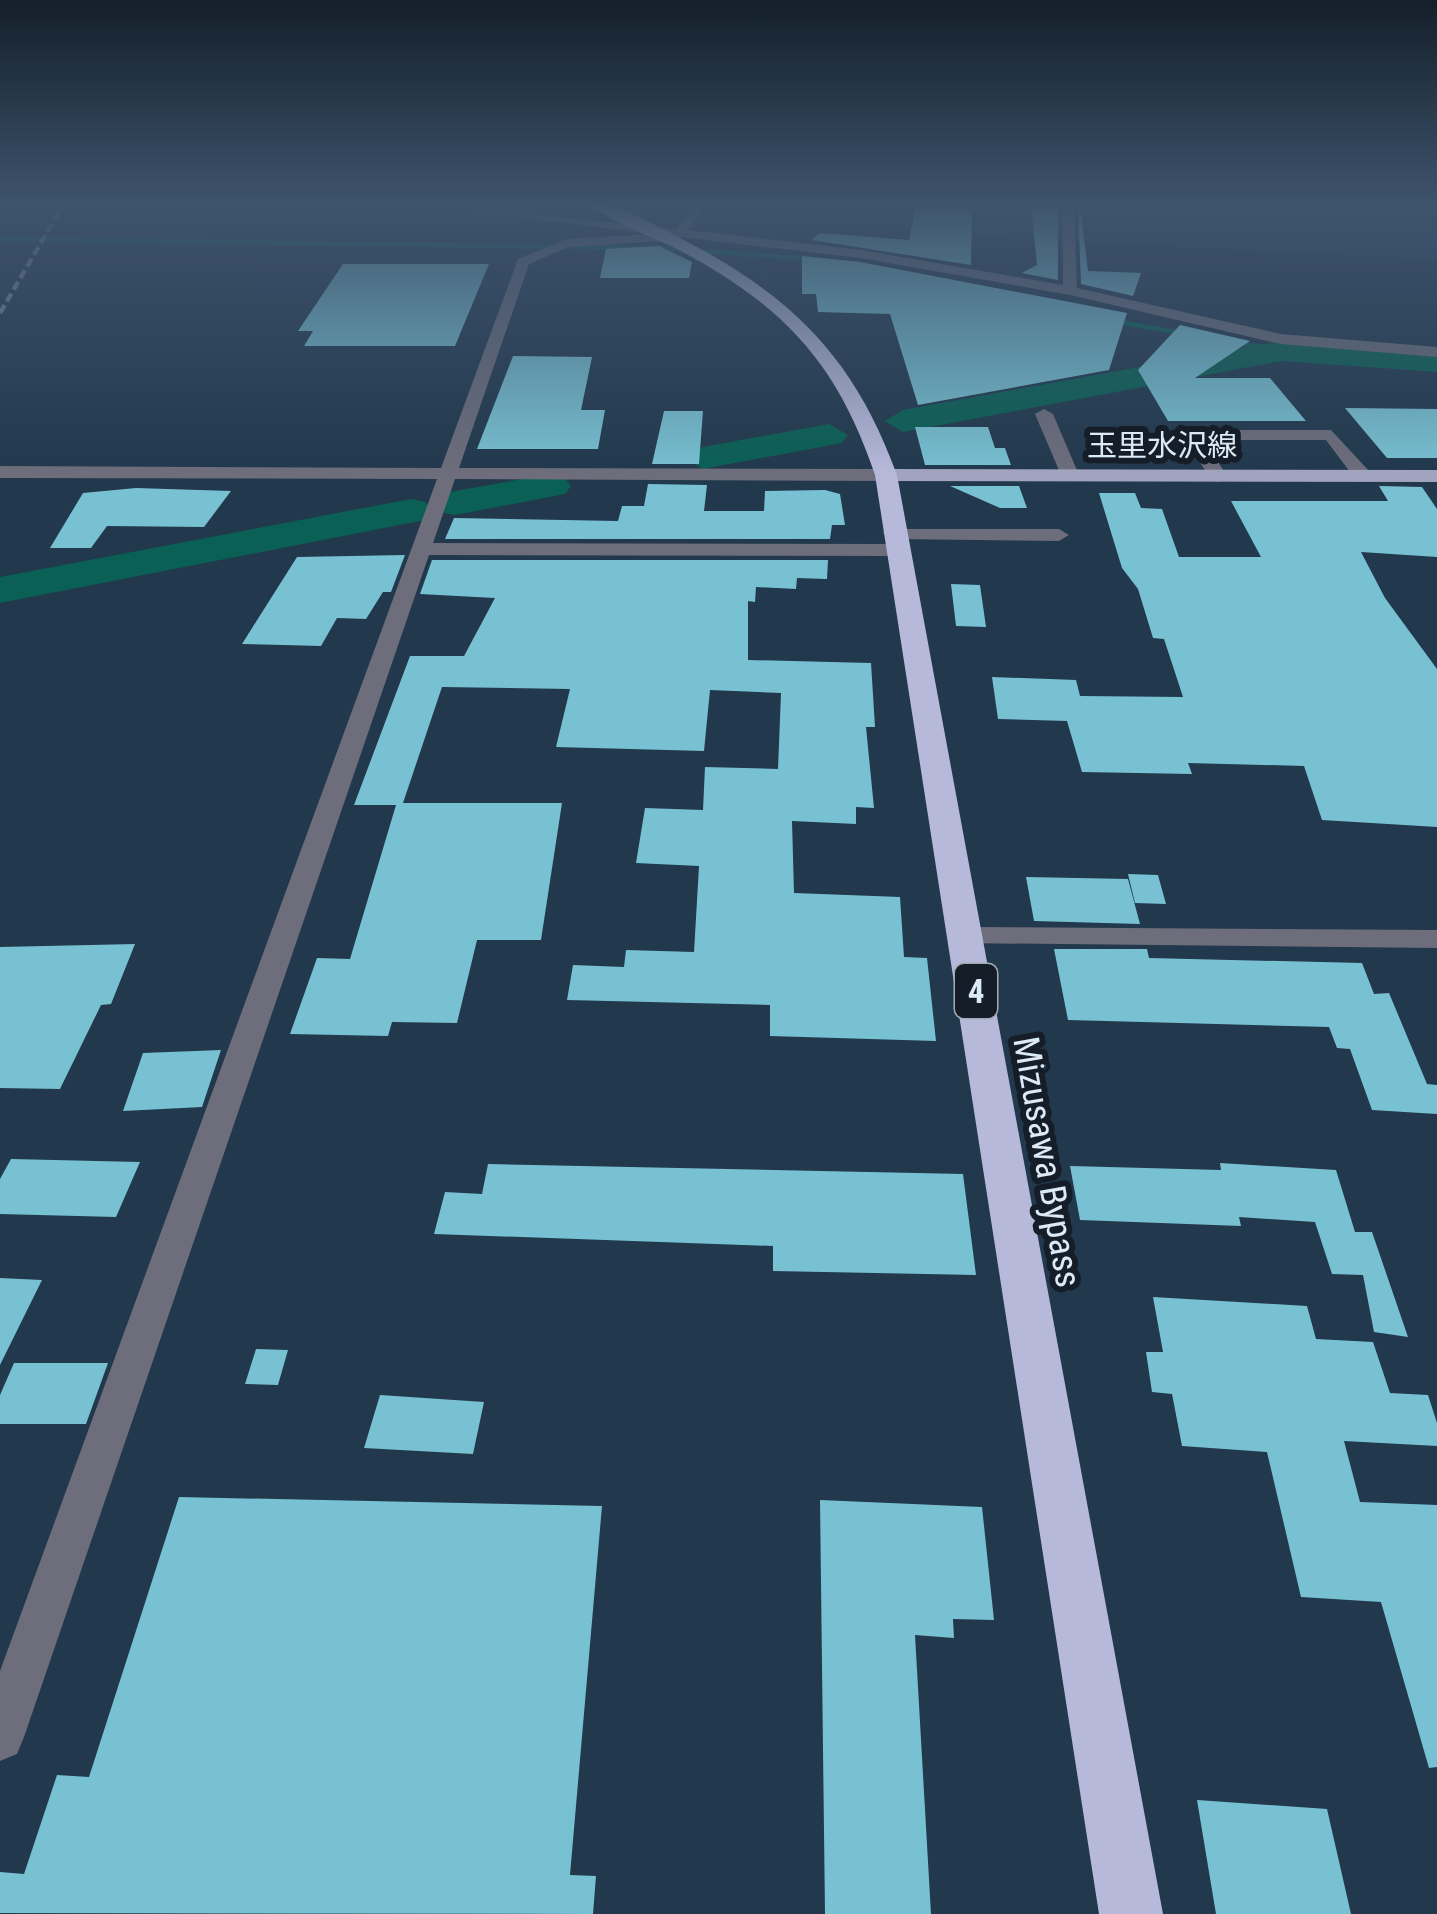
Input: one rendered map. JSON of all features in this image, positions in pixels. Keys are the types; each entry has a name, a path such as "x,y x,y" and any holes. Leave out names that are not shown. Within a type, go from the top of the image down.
{"highway":[{"name":"Mizusawa Bypass","path":"761,294 820,346 846,376 872,422 886,475 1131,1914"}],"main road":[{"name":"玉里水沢線","path":"886,475 1437,476"}],"street":[{"path":"0,1737 512,294"},
{"path":"1084,294 1281,340 1437,352"},
{"path":"1044,414 1070,475"},
{"path":"1218,476 1192,435 1330,435 1363,476"},
{"path":"0,472 409,472 438,505"},
{"path":"438,505 886,475"},
{"path":"0,484 438,505 894,542 1059,535"},
{"path":"966,936 1437,938"}],"building":[{"path":"323,294 476,294 455,346 304,346 313,331 298,331"},
{"path":"816,294 1029,294 1127,313 1109,370 918,405 890,314 818,312"},
{"path":"1180,325 1250,341 1195,378 1270,378 1306,421 1168,421 1138,370"},
{"path":"513,356 592,357 581,410 605,410 598,449 477,449"},
{"path":"1345,408 1437,409 1437,458 1387,458"},
{"path":"664,411 703,411 699,464 652,464"},
{"path":"915,427 988,427 995,448 1005,448 1011,465 925,465"},
{"path":"648,484 707,485 704,511 764,511 765,491 825,490 840,494 845,525 832,525 830,539 445,539 454,518 618,521 622,506 644,506"},
{"path":"950,486 1019,486 1027,508 1000,508"},
{"path":"1379,486 1422,487 1437,509 1437,557 1361,552 1385,598 1437,669 1437,827 1322,820 1304,766 1188,763 1192,774 1082,772 1067,721 998,719 992,677 1076,680 1080,696 1183,697 1164,639 1153,638 1138,589 1122,568 1099,493 1135,493 1141,508 1162,509 1179,557 1261,557 1231,501 1388,501"},
{"path":"136,488 231,491 204,527 107,526 91,548 50,548 83,493"},
{"path":"405,555 391,592 383,592 366,619 337,618 321,646 242,644 297,557"},
{"path":"432,560 828,560 827,579 797,578 796,589 756,587 755,602 748,601 748,660 871,663 875,727 866,727 874,808 856,807 856,824 792,821 794,893 900,897 904,957 927,958 936,1041 770,1036 770,1005 567,1000 573,965 624,967 626,950 694,952 699,866 636,863 645,808 703,810 705,767 778,769 781,693 710,690 704,751 556,747 570,689 442,687 403,803 562,803 541,940 477,940 457,1023 392,1022 388,1036 290,1034 317,958 350,959 396,805 354,805 410,656 464,656 495,598 420,594"},
{"path":"951,584 980,585 986,627 956,626"},
{"path":"1128,874 1158,875 1166,904 1135,903"},
{"path":"1026,877 1128,879 1140,924 1034,921"},
{"path":"135,944 111,1004 101,1005 60,1089 0,1088 0,947"},
{"path":"1054,949 1147,949 1149,958 1362,963 1374,994 1389,993 1427,1084 1437,1085 1437,1114 1372,1110 1350,1049 1337,1048 1329,1027 1068,1020"},
{"path":"221,1050 202,1107 123,1111 143,1053"},
{"path":"11,1159 140,1162 116,1217 0,1214 0,1179"},
{"path":"1220,1163 1336,1170 1355,1232 1372,1232 1408,1337 1374,1332 1363,1275 1332,1274 1315,1222 1239,1217 1241,1226 1080,1220 1070,1166 1221,1170"},
{"path":"488,1164 963,1174 976,1275 773,1271 773,1246 434,1234 445,1192 482,1194"},
{"path":"0,1278 42,1280 0,1365"},
{"path":"1153,1297 1307,1306 1316,1339 1373,1342 1390,1393 1428,1395 1437,1423 1437,1446 1344,1441 1360,1502 1437,1505 1437,1767 1429,1768 1381,1602 1301,1597 1267,1452 1182,1446 1172,1394 1152,1392 1146,1352 1163,1352"},
{"path":"256,1349 288,1350 278,1385 245,1384"},
{"path":"14,1363 108,1363 86,1424 0,1424 0,1395"},
{"path":"380,1395 484,1402 473,1454 364,1448"},
{"path":"179,1497 602,1506 570,1875 596,1876 593,1914 0,1913 0,1872 24,1874 57,1775 89,1777"},
{"path":"820,1500 982,1507 994,1620 953,1619 954,1638 915,1635 931,1914 825,1914"},
{"path":"1197,1800 1327,1809 1351,1914 1216,1914"}],"waterway":[{"path":"1112,321 1182,333"},
{"path":"1230,342 1264,348"},
{"path":"1251,346 1264,348"},
{"path":"1264,348 1282,351"},
{"path":"1264,348 1269,349"},
{"path":"903,421 1282,351 1437,362"},
{"path":"703,458 829,435"},
{"path":"455,503 551,486"},
{"path":"0,590 411,511"}],"railway":[{"path":"0,313 11,294"}]}
